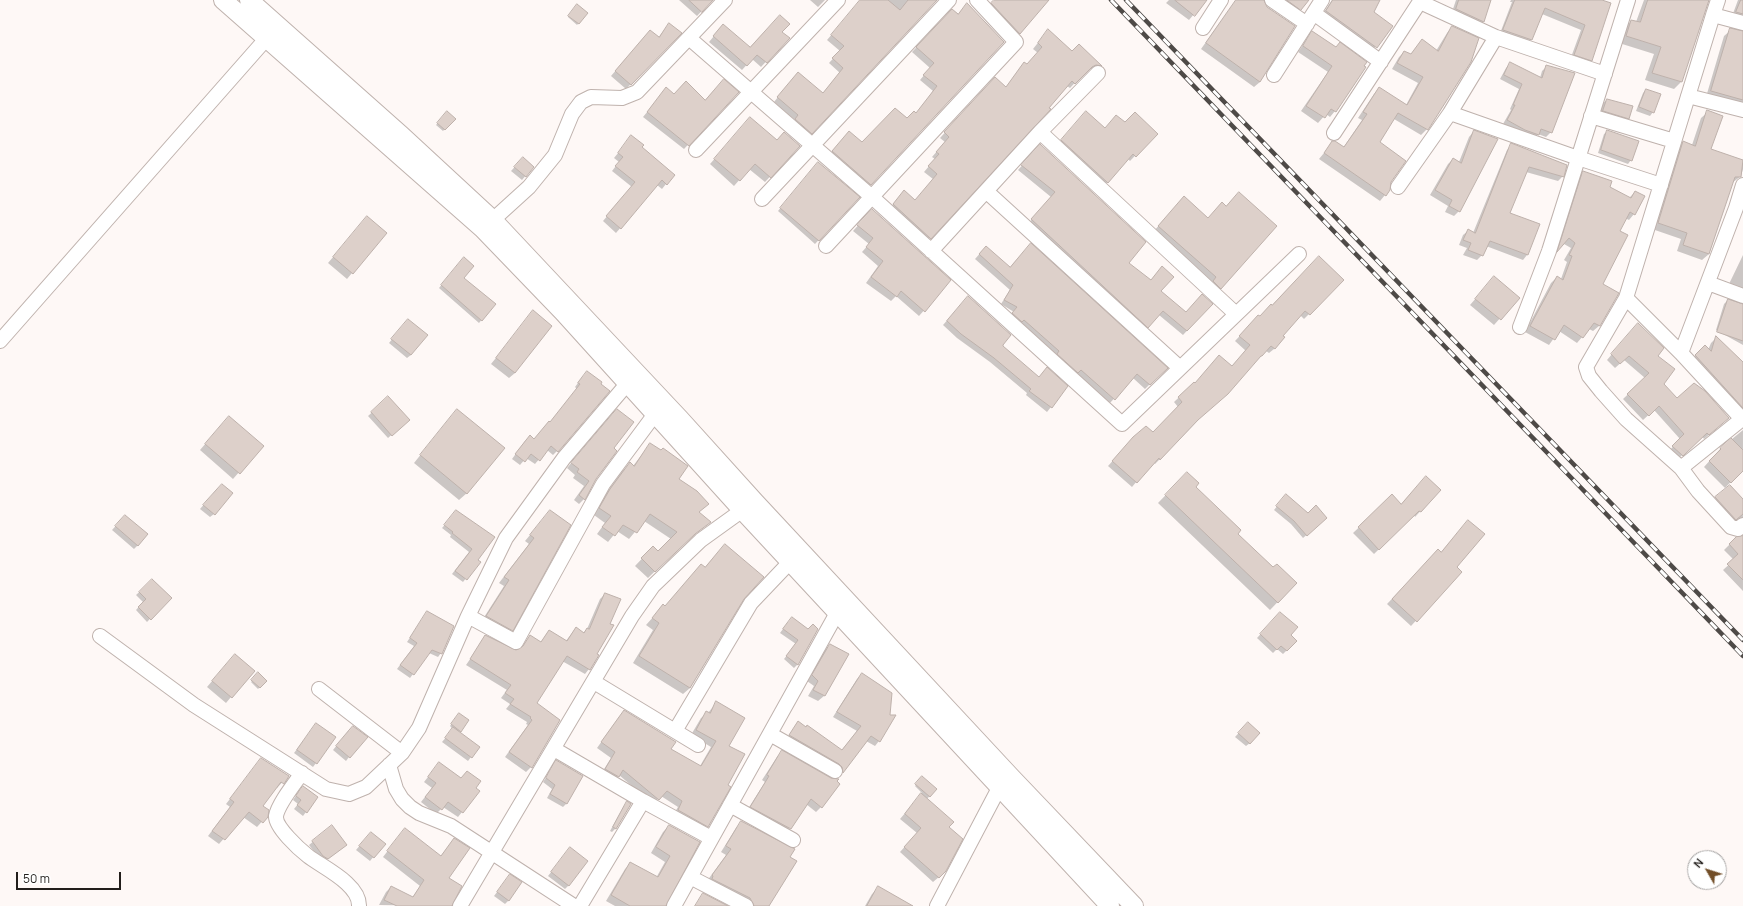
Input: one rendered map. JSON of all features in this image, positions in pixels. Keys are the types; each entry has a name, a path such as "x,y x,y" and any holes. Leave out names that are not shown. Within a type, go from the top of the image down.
{"street":[{"path":"223,0 266,39 488,224 627,384 655,414 749,506 1005,782 1110,906"},
{"path":"249,0 401,135 680,419 749,506 790,562 837,613 1005,782 1134,906"},
{"path":"488,224 529,187 555,155 572,114 581,102 590,97 622,98 637,92 725,0"},
{"path":"696,150 838,0"},
{"path":"762,199 949,0"},
{"path":"826,246 1016,42 977,0"},
{"path":"1203,28 1221,0"},
{"path":"1272,0 1311,19 1381,62"},
{"path":"1274,75 1322,0"},
{"path":"1520,327 1549,250 1628,0"},
{"path":"1718,0 1626,298 1586,367 1589,376 1601,391 1626,418 1681,468 1698,491 1731,527 1738,529 1743,525"},
{"path":"1334,133 1420,1 1496,37 1604,74"},
{"path":"1713,15 1743,23"},
{"path":"0,341 278,25"},
{"path":"1398,187 1450,113 1496,37"},
{"path":"689,38 872,197 1122,424 1299,254"},
{"path":"931,251 1040,132 1098,73"},
{"path":"1688,96 1743,110"},
{"path":"1450,113 1578,158 1661,185"},
{"path":"1591,116 1674,141"},
{"path":"1040,132 1236,314"},
{"path":"1681,353 1708,283 1740,209 1743,185"},
{"path":"986,191 1180,368"},
{"path":"1708,283 1743,296"},
{"path":"1626,298 1681,353 1743,419 1681,468"},
{"path":"100,636 194,705 326,789 349,794 366,787 402,754 419,728 468,616 506,538 564,458 627,384"},
{"path":"468,616 516,642 603,484 655,414"},
{"path":"460,906 632,616 653,586 701,540 749,506"},
{"path":"675,731 751,603 790,562"},
{"path":"674,906 837,613"},
{"path":"594,682 698,745"},
{"path":"319,689 402,754"},
{"path":"770,734 835,771"},
{"path":"554,749 643,802 711,838"},
{"path":"389,765 396,789 410,808 451,826 574,906"},
{"path":"302,773 276,815 277,823 306,855 337,874 352,890 359,903 359,906"},
{"path":"937,906 1005,782"},
{"path":"580,906 643,802"},
{"path":"730,805 793,840"},
{"path":"690,877 746,906"}],"building":[{"path":"689,0 713,0 702,12"},
{"path":"860,0 888,0 900,10 908,0 937,0 812,134 795,119 798,115 777,97 798,72 823,93 843,68 832,58 844,46 831,35"},
{"path":"994,0 1049,0 1020,34 991,3"},
{"path":"1175,0 1207,0 1195,16"},
{"path":"1236,0 1264,0 1267,7 1295,26 1260,82 1206,43"},
{"path":"1287,0 1309,0 1301,10"},
{"path":"1333,0 1380,0 1374,12 1393,26 1377,48 1326,11"},
{"path":"1459,0 1491,0 1484,22 1456,9"},
{"path":"1515,0 1602,0 1611,3 1592,61 1574,55 1585,25 1545,8 1532,40 1503,30"},
{"path":"1648,0 1709,0 1682,82 1652,73 1661,47 1626,36 1631,20 1640,22"},
{"path":"1741,0 1743,0 1743,14 1736,12"},
{"path":"967,3 1004,42 871,185 832,151 849,131 862,142 895,108 907,118 914,111 916,113 937,86 923,75 934,63 916,47 952,9 958,14"},
{"path":"577,4 588,13 579,24 568,16"},
{"path":"780,15 790,24 782,32 790,38 767,63 757,55 747,66 713,36 723,24 750,47"},
{"path":"669,23 682,33 631,85 615,71 650,30 659,37"},
{"path":"1452,26 1479,38 1471,62 1428,130 1398,113 1380,142 1406,161 1391,182 1390,190 1386,196 1324,153 1332,141 1335,141 1344,147 1367,114 1363,112 1379,87 1407,105 1423,77 1397,63 1404,51 1411,54 1422,39 1438,51"},
{"path":"1730,28 1743,31 1743,100 1711,91"},
{"path":"1048,29 1072,51 1079,44 1102,66 1096,65 1092,67 1075,84 1072,81 1049,108 1051,109 931,239 893,204 904,190 915,200 937,174 928,166 939,154 936,152 949,137 944,132 995,77 1006,87 1024,62 1027,64 1042,47 1038,43"},
{"path":"1312,31 1336,47 1340,42 1367,62 1364,66 1366,67 1336,112 1331,109 1325,118 1306,106 1332,66 1303,46"},
{"path":"1510,62 1542,78 1546,65 1575,73 1552,133 1541,129 1539,135 1525,130 1507,120 1515,105 1513,105 1522,84 1504,75"},
{"path":"724,79 739,92 689,146 647,112 666,87 674,94 686,81 705,100"},
{"path":"1646,89 1661,94 1654,113 1639,107"},
{"path":"1607,99 1633,106 1629,119 1603,111"},
{"path":"1707,110 1723,116 1711,149 1743,160 1741,177 1735,177 1709,254 1683,245 1687,233 1658,223 1683,141 1695,146"},
{"path":"447,111 456,119 445,130 437,123"},
{"path":"1086,111 1105,128 1116,115 1125,122 1135,112 1158,134 1136,157 1133,154 1108,183 1061,140"},
{"path":"750,117 777,140 784,132 800,146 771,178 755,164 740,181 714,159"},
{"path":"1474,130 1498,139 1460,212 1449,206 1452,200 1435,190 1453,158 1461,163"},
{"path":"1607,130 1639,141 1632,161 1601,150"},
{"path":"631,135 644,145 642,147 675,175 667,185 662,180 621,229 606,216 635,182 615,166 623,157 618,153"},
{"path":"1511,143 1567,165 1564,177 1529,167 1510,213 1540,224 1528,255 1490,241 1483,256 1468,250 1471,243 1463,240 1468,229 1475,233"},
{"path":"1040,144 1146,242 1129,263 1151,280 1162,266 1174,277 1161,291 1186,312 1202,294 1213,304 1187,331 1163,311 1148,328 1031,219 1055,192 1021,165"},
{"path":"523,157 534,167 526,177 514,167"},
{"path":"818,162 860,197 819,241 780,208"},
{"path":"1583,171 1612,181 1610,187 1631,198 1635,191 1645,196 1635,215 1630,212 1620,231 1628,235 1603,284 1619,293 1600,326 1594,323 1583,338 1564,325 1555,340 1530,326 1557,276 1563,280 1572,256 1569,255 1575,243 1569,238 1557,252"},
{"path":"1239,192 1277,226 1221,289 1213,281 1216,277 1158,226 1184,196 1208,218 1222,202 1226,206"},
{"path":"872,209 951,280 925,312 901,291 897,297 871,277 883,261 866,247 873,238 857,225"},
{"path":"367,216 387,233 353,274 333,257"},
{"path":"1031,243 1168,368 1150,385 1137,374 1115,400 1081,370 1078,373 1057,354 1059,351 1024,320 1022,322 1012,313 1017,307 1004,300 1013,285 979,254 986,246 1010,267"},
{"path":"1319,256 1344,280 1310,315 1305,311 1283,336 1285,337 1275,349 1271,346 1228,394 1198,420 1160,460 1159,458 1137,483 1112,461 1133,437 1146,426 1153,432 1182,402 1178,397 1194,382 1195,383 1219,355 1232,366 1250,345 1239,336 1258,315 1260,316 1271,304 1272,305"},
{"path":"464,257 474,266 464,278 496,304 482,321 441,285"},
{"path":"1494,276 1520,298 1501,320 1475,299"},
{"path":"968,296 1011,335 1003,346 1039,377 1047,367 1068,386 1052,408 1029,391 1031,389 994,358 961,334 947,321"},
{"path":"1728,299 1743,304 1743,341 1717,332"},
{"path":"533,310 552,326 515,373 496,358"},
{"path":"408,319 428,335 411,355 391,339"},
{"path":"1638,323 1664,348 1658,356 1675,369 1664,384 1677,398 1694,383 1705,391 1729,418 1709,435 1707,433 1683,456 1672,446 1684,434 1659,406 1649,416 1627,394 1649,373 1629,356 1620,364 1611,354"},
{"path":"1716,336 1743,362 1743,408 1695,355 1705,345 1711,351"},
{"path":"587,371 602,382 601,384 610,391 558,452 551,446 540,461 531,454 525,462 515,454 530,435 534,439 549,421 550,422 580,384 578,383"},
{"path":"388,396 410,420 392,436 371,412"},
{"path":"457,409 505,448 467,494 420,455"},
{"path":"617,409 634,422 614,448 617,451 596,479 585,500 579,495 589,481 577,472 579,469 571,463"},
{"path":"229,416 264,446 240,474 205,444"},
{"path":"1731,438 1743,450 1743,471 1731,483 1709,461"},
{"path":"650,443 661,450 663,448 688,466 679,479 697,491 709,504 699,512 711,522 695,534 655,572 641,558 653,546 658,551 677,532 650,514 637,533 623,525 615,536 602,527 611,516 599,508 610,489 630,462 634,466"},
{"path":"1187,472 1199,483 1196,487 1241,530 1238,534 1273,567 1277,564 1297,583 1278,603 1165,495"},
{"path":"1426,476 1441,490 1421,512 1419,511 1379,550 1358,527 1392,494 1401,504"},
{"path":"222,484 233,493 215,515 203,505"},
{"path":"1730,485 1743,499 1743,514 1736,520 1715,497"},
{"path":"1286,494 1308,513 1316,505 1327,518 1307,536 1294,521 1276,506"},
{"path":"456,510 495,537 478,560 481,562 467,580 455,571 472,549 444,525"},
{"path":"550,510 571,525 513,631 486,616 509,580 504,577 534,538 530,535"},
{"path":"125,515 148,534 138,546 115,526"},
{"path":"1468,520 1485,534 1457,567 1462,572 1417,622 1392,599 1438,549 1441,552"},
{"path":"1743,536 1743,580 1727,564 1738,554 1729,544 1736,537"},
{"path":"725,544 764,577 744,599 690,688 639,656 659,623 652,618 663,604 665,606 701,564 705,567"},
{"path":"152,579 172,598 151,620 138,607 146,599 139,592"},
{"path":"605,593 621,599 610,624 614,625 597,654 599,655 590,670 567,656 537,703 560,720 532,768 509,752 532,720 530,718 531,717 510,704 514,699 505,693 511,685 470,659 485,635 516,650 523,646 530,635 541,642 549,630 567,641 576,627 584,633 587,628 589,629"},
{"path":"427,611 454,626 442,654 432,650 414,675 400,665 417,643 410,638"},
{"path":"1280,612 1298,627 1291,635 1297,641 1287,651 1281,646 1277,650 1260,634"},
{"path":"792,617 808,629 813,624 818,629 798,665 786,656 798,640 783,629"},
{"path":"830,644 849,654 825,696 813,690 818,681 812,675"},
{"path":"235,654 255,671 232,698 212,681"},
{"path":"258,672 267,681 260,688 251,680"},
{"path":"862,673 892,693 890,715 896,715 880,742 871,736 843,773 842,767 839,764 789,735 798,721 806,727 807,725 842,750 861,726 837,712"},
{"path":"716,701 745,718 729,746 745,754 728,785 731,787 708,827 678,810 682,801 667,791 659,800 623,770 619,777 605,769 615,752 601,742 624,710 676,742 671,749 701,766 716,741 696,730 706,711 710,713"},
{"path":"459,713 469,720 461,732 451,724"},
{"path":"1248,722 1260,733 1250,744 1238,733"},
{"path":"316,723 336,737 317,764 297,750"},
{"path":"353,726 368,737 350,758 336,746"},
{"path":"453,727 480,747 472,758 445,738"},
{"path":"782,750 831,778 839,779 837,781 840,784 822,808 811,799 791,829 750,807 769,776 767,775"},
{"path":"261,758 289,776 284,784 281,782 263,806 269,810 268,817 263,823 249,812 225,840 212,831 234,802 230,799"},
{"path":"556,760 583,776 567,804 550,794 555,785 546,778"},
{"path":"439,762 461,778 467,771 481,781 476,788 480,791 463,813 448,802 442,810 425,797 436,783 428,777"},
{"path":"922,776 937,789 930,797 915,784"},
{"path":"303,786 318,797 307,813 297,805 301,800 296,796"},
{"path":"921,793 954,822 949,827 963,839 946,871 939,878 904,847 921,828 905,814"},
{"path":"627,801 631,804 616,829 613,827"},
{"path":"741,821 795,849 790,857 797,861 769,906 754,906 750,898 712,879 712,875 731,849 726,846"},
{"path":"332,825 347,845 328,859 323,856 312,841"},
{"path":"669,825 700,842 666,906 630,906 611,895 630,862 658,877 670,856 656,847"},
{"path":"405,828 441,856 454,838 470,848 449,878 462,886 452,906 397,906 384,900 391,886 413,897 424,880 387,851"},
{"path":"371,832 386,844 374,858 359,846"},
{"path":"570,847 588,861 569,886 551,872"},
{"path":"510,874 522,882 509,901 497,892"},
{"path":"878,886 913,906 867,906"},
{"path":"703,893 728,906 695,906"}],"railway":[{"path":"1111,0 1743,656"},
{"path":"1126,0 1743,640"}]}
